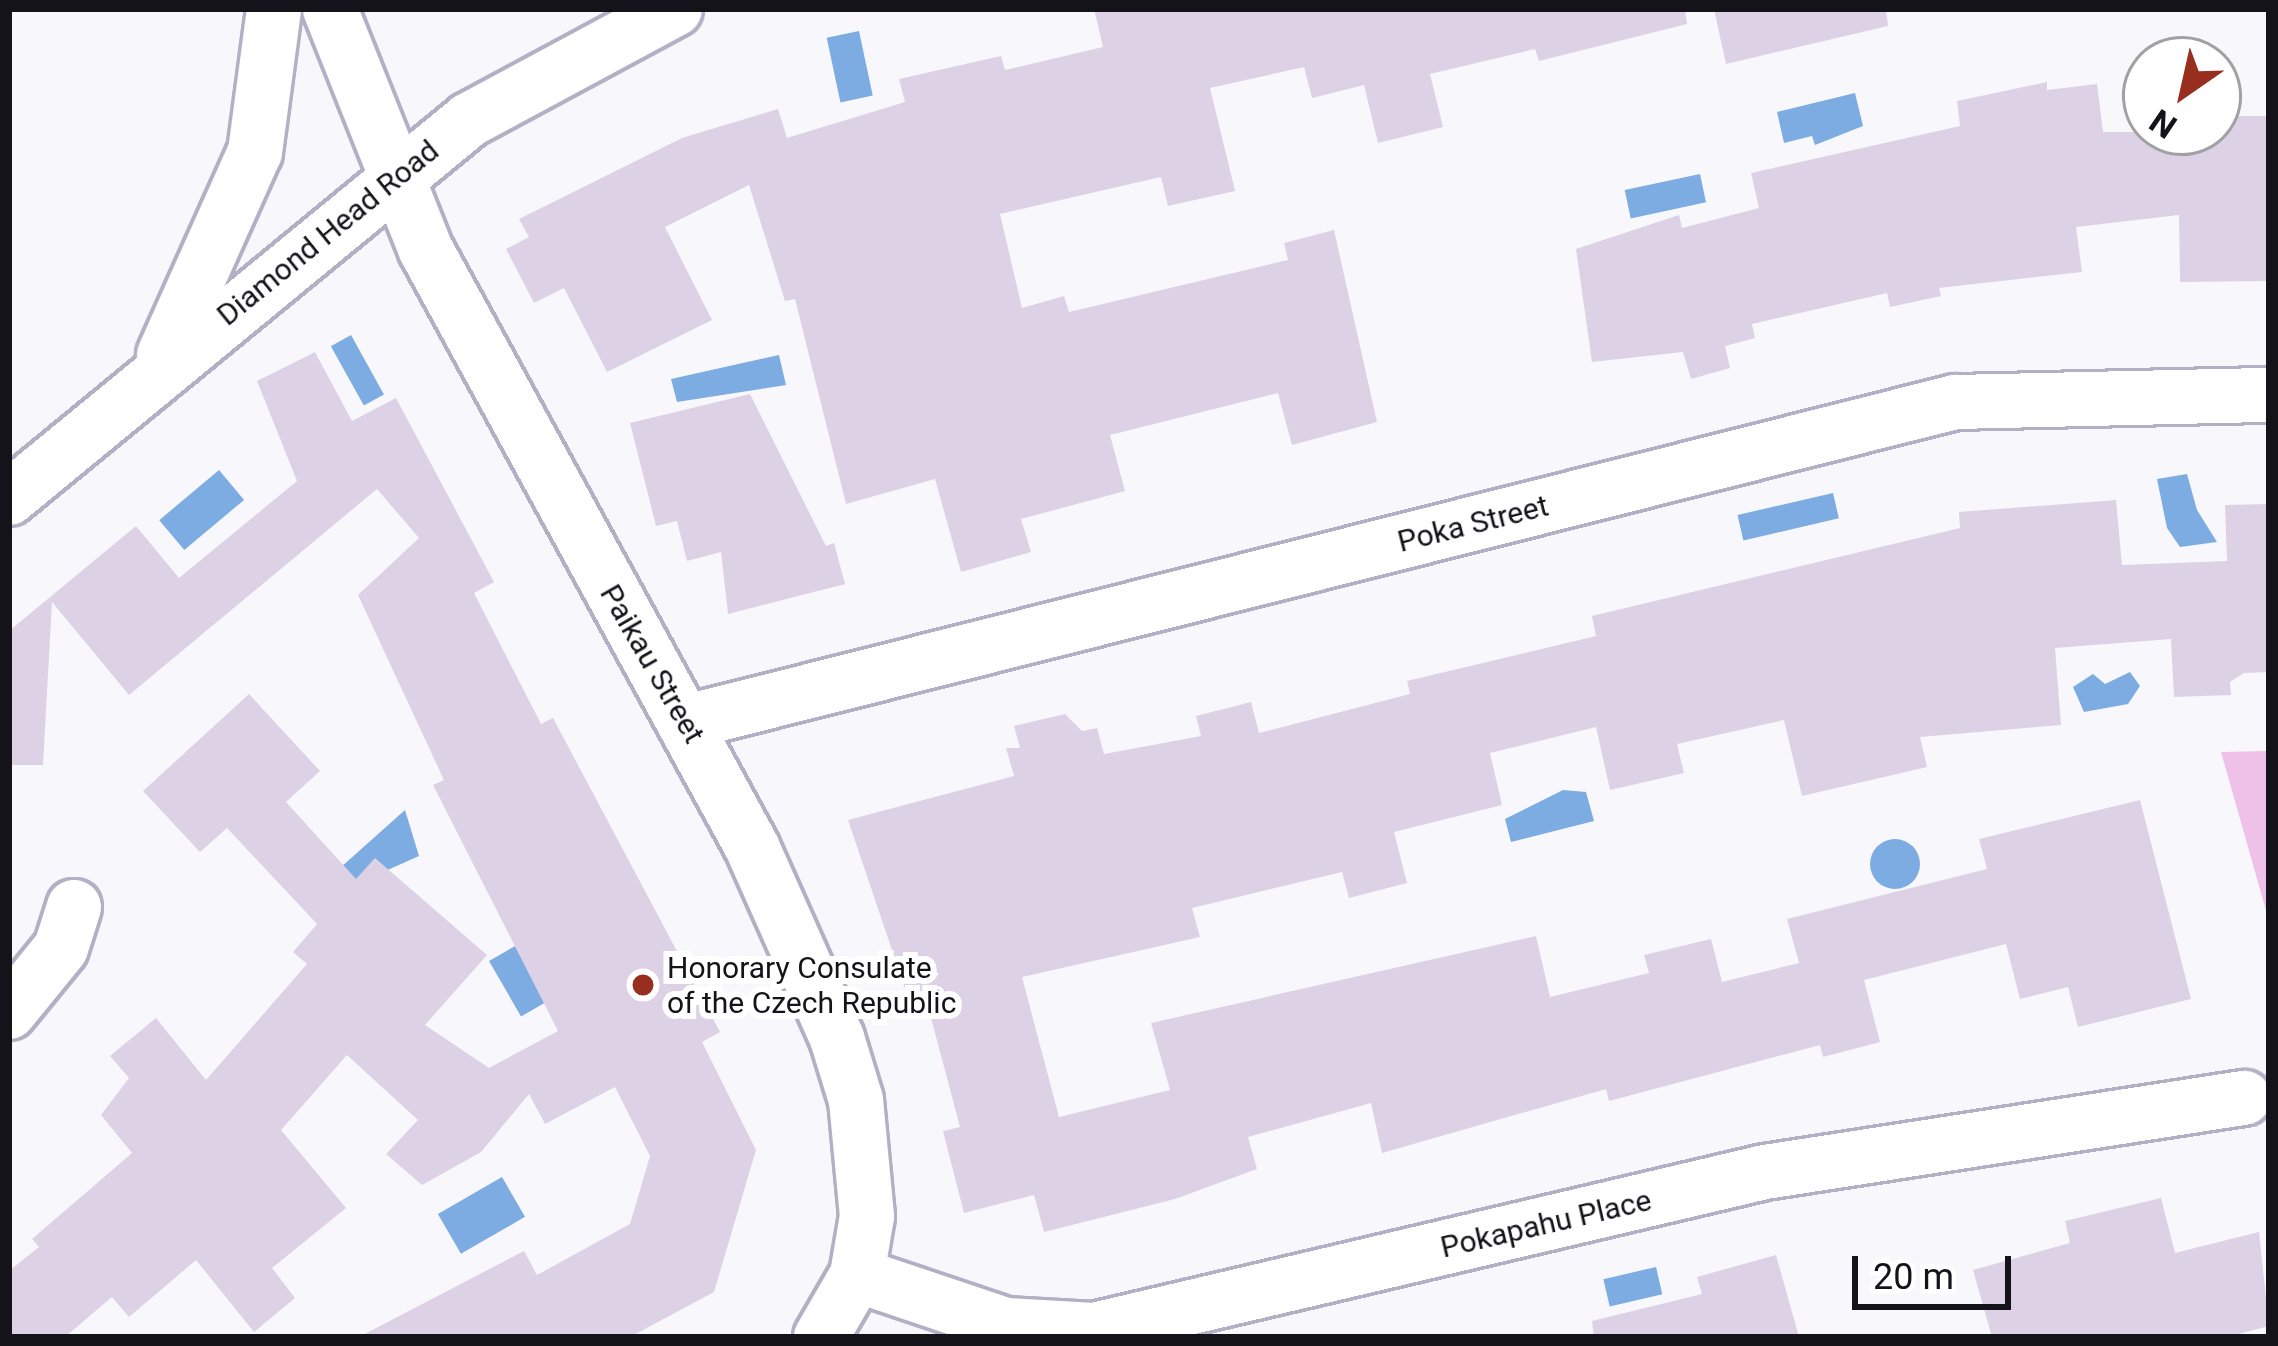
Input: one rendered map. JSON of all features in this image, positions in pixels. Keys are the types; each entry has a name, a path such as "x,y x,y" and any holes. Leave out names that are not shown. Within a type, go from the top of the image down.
{"street":[{"path":"155,374 255,152 274,9"},
{"name":"Paikau Street","path":"330,9 394,178 762,868 850,1079 867,1216 857,1275 821,1337"},
{"name":"Diamond Head Road","path":"9,498 394,178 557,65 675,9"},
{"name":"Poka Street","path":"687,722 1955,402 2269,395"},
{"path":"9,1012 61,948 74,907"},
{"name":"Pokapahu Place","path":"857,1275 1006,1324 1094,1330 1765,1172 2244,1098"}],"shaded area":[{"path":"2269,751 2269,921 2221,752"}],"water":[{"path":"859,31 873,96 840,102 827,38"},
{"path":"1855,93 1863,126 1815,145 1812,136 1784,143 1777,112"},
{"path":"1700,174 1706,202 1631,218 1625,190"},
{"path":"351,335 384,394 364,406 331,346"},
{"path":"779,355 786,385 677,402 671,379"},
{"path":"219,470 244,500 184,550 159,520"},
{"path":"2187,474 2197,510 2217,542 2180,547 2167,528 2157,479"},
{"path":"1833,493 1839,518 1743,540 1738,515"},
{"path":"2130,672 2140,686 2128,704 2084,712 2073,687 2093,674 2105,684"},
{"path":"1563,790 1586,792 1594,821 1511,842 1505,819"},
{"path":"405,810 419,856 338,892 331,876"},
{"path":"1895,839 1913,846 1920,864 1913,882 1895,889 1877,882 1870,864 1877,846"},
{"path":"515,946 547,1001 521,1016 489,961"},
{"path":"502,1177 525,1217 461,1254 438,1214"},
{"path":"1656,1267 1662,1294 1610,1306 1603,1279"}],"building":[{"path":"1094,9 1685,9 1687,24 1539,61 1535,49 1430,74 1443,127 1378,143 1364,85 1312,98 1304,67 1210,88 1235,191 1168,206 1161,177 1000,214 1022,308 1064,296 1069,312 1288,260 1284,243 1334,230 1377,422 1292,445 1278,393 1110,435 1125,491 1021,519 1031,552 961,572 935,479 846,504 795,299 785,301 749,185 665,227 712,320 607,372 564,288 534,303 506,249 529,237 519,219 682,138 778,109 787,138 905,102 899,79 1001,56 1005,70 1103,47"},
{"path":"1714,9 1886,9 1888,26 1726,64"},
{"path":"2047,82 2047,90 2097,84 2103,132 2122,132 2122,156 2242,156 2242,116 2269,116 2269,281 2180,282 2179,215 2076,227 2082,272 1939,288 1941,296 1890,307 1887,293 1752,324 1755,338 1725,346 1730,368 1691,379 1683,352 1592,362 1576,249 1679,215 1682,228 1759,208 1751,173 1960,126 1957,101"},
{"path":"315,352 352,421 396,398 494,582 474,593 541,724 553,718 720,1032 702,1042 756,1150 714,1292 630,1337 359,1337 524,1251 537,1275 630,1224 650,1156 615,1087 545,1124 529,1094 481,1152 422,1185 386,1154 418,1120 347,1055 281,1130 346,1208 272,1268 295,1298 254,1332 196,1260 129,1317 112,1297 65,1337 9,1337 9,1271 39,1247 32,1239 132,1153 101,1115 129,1078 110,1056 156,1018 206,1080 307,964 293,952 317,924 227,828 200,852 143,791 249,694 320,771 286,802 356,879 375,858 487,955 425,1025 489,1068 558,1031 433,785 444,780 358,595 419,538 377,489 129,695 52,602 43,765 9,765 9,631 136,526 179,578 297,481 257,381"},
{"path":"750,394 826,546 834,543 845,584 728,614 721,552 687,561 677,521 656,526 630,423"},
{"path":"2116,500 2122,565 2227,561 2225,505 2269,504 2269,672 2244,673 2230,682 2231,695 2174,697 2171,639 2055,648 2061,725 1920,737 1927,767 1802,796 1784,720 1677,744 1684,773 1610,790 1596,727 1490,753 1502,805 1394,832 1407,883 1349,898 1342,872 1192,908 1200,937 1022,977 1059,1117 1170,1090 1151,1023 1536,936 1550,997 1649,973 1644,955 1711,939 1722,982 1799,963 1787,919 1987,869 1979,839 2140,800 2191,999 2078,1027 2068,987 2020,999 2006,944 1864,980 1880,1042 1823,1057 1820,1045 1609,1101 1606,1089 1382,1153 1371,1103 1248,1137 1257,1169 1175,1199 1044,1232 1034,1195 964,1213 943,1131 960,1127 930,1014 915,1018 848,820 1014,776 1006,748 1020,748 1014,726 1065,714 1082,731 1097,728 1104,754 1201,736 1196,716 1251,702 1259,733 1410,694 1407,681 1596,636 1592,616 1960,528 1959,512"},
{"path":"2161,1198 2175,1253 2259,1232 2269,1326 2227,1337 1992,1337 1973,1270 2070,1243 2065,1221"},
{"path":"1776,1255 1799,1337 1594,1337 1592,1321 1702,1294 1697,1277"}],"place":[{"name":"Honorary Consulate of the Czech Republic","path":"643,985"}]}
